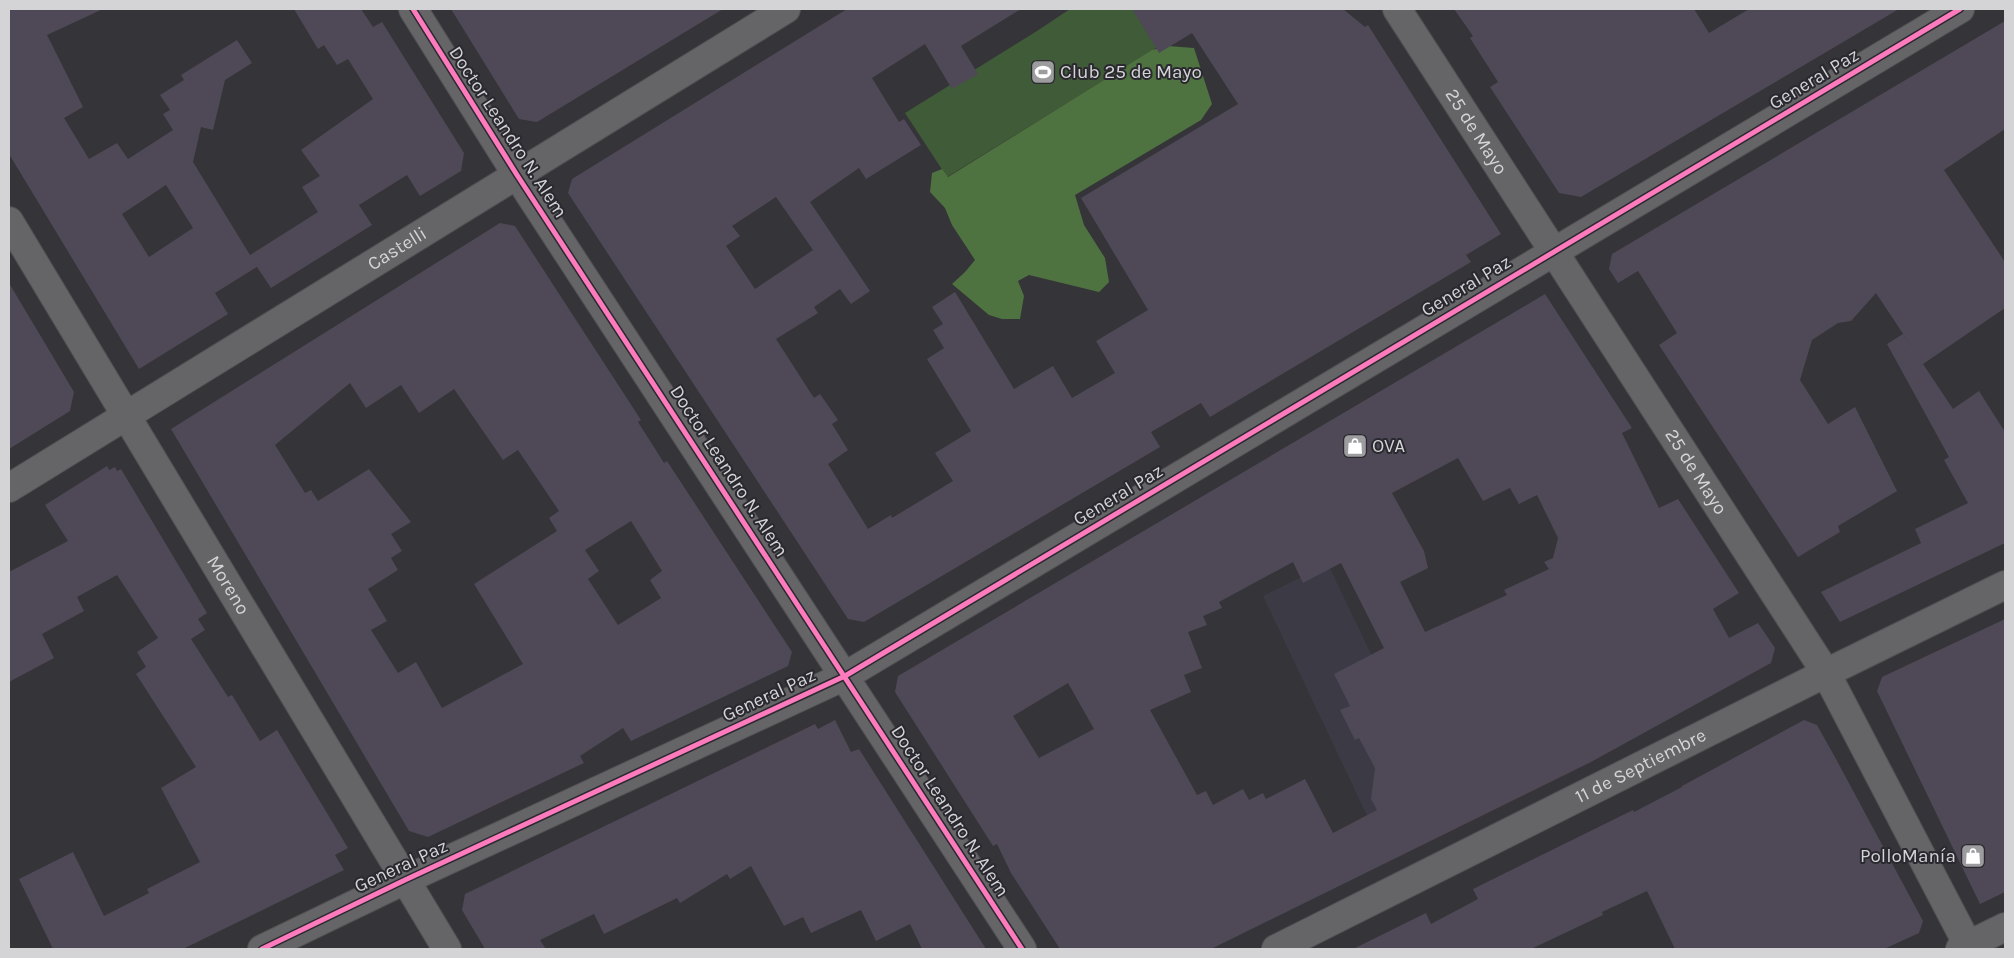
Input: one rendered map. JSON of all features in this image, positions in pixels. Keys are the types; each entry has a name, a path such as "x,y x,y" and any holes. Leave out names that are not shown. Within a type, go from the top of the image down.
{"street":[{"name":"Doctor Leandro N. Alem","path":"412,9 517,175 1022,949"},
{"name":"Castelli","path":"9,488 786,9"},
{"name":"25 de Mayo","path":"1398,9 1826,673 1966,948"},
{"name":"General Paz","path":"262,949 405,880 845,676 1960,9"},
{"name":"Moreno","path":"9,220 447,949"},
{"name":"11 de Septiembre","path":"1276,949 2005,585"},
{"path":"1966,948 2005,927"}],"shaded area":[{"path":"1328,564 1454,828 1388,860 1263,596"}],"green space":[{"name":"Club 25 de Mayo","path":"1070,9 1219,9 947,177 905,113"},
{"path":"1168,46 1194,48 1212,104 1201,120 1075,195 1084,225 1105,258 1109,282 1099,292 1029,275 1018,281 1024,296 1020,319 1002,319 989,315 952,284 975,260 952,225 945,208 930,192 932,173 942,169 948,177 1152,50"}],"building":[{"path":"9,9 103,9 47,35 83,107 64,118 89,159 117,143 128,159 173,130 163,114 170,110 160,95 184,80 181,75 237,40 252,63 225,80 213,130 201,127 193,162 250,255 318,212 302,187 320,176 301,150 373,99 348,59 337,65 324,45 318,49 294,9 361,9 373,27 382,22 464,153 461,171 420,196 407,175 359,205 372,225 271,288 257,267 215,293 228,314 139,369 9,154","holes":["166,185 193,228 149,257 122,214"]},
{"path":"451,9 723,9 537,122 519,119"},
{"path":"847,9 1021,9 961,46 978,74 952,89 925,44 872,78 899,122 904,119 921,145 866,179 859,168 810,202 870,291 851,304 840,289 814,307 818,313 776,339 814,398 820,394 838,420 832,424 848,450 828,464 868,529 891,515 892,518 953,481 935,453 971,431 927,359 944,348 933,330 943,324 932,307 955,292 1014,389 1053,366 1072,398 1115,373 1096,341 1148,310 1081,198 1238,104 1192,33 1159,53 1132,9 1343,9 1365,27 1368,25 1501,234 1466,255 1471,262 1210,417 1201,403 1151,432 1160,447 864,622 848,619 568,193 572,179","holes":["776,197 813,250 755,289 726,246 740,236 732,226"]},
{"path":"1454,9 1694,9 1709,33 1749,9 1899,9 1581,197 1559,193 1490,87 1498,82 1470,38 1473,36"},
{"path":"2005,21 2005,129 1944,170 2005,262 2005,308 1923,364 1876,293 1851,321 1838,323 1812,340 1800,380 1828,424 1855,407 1897,491 1838,526 1840,532 1798,557 1659,345 1677,333 1638,271 1618,283 1609,269 1612,254"},
{"path":"500,223 515,226 641,420 638,422 664,463 667,461 792,652 788,666 631,741 623,728 580,756 584,763 428,837 409,831 171,429","holes":["350,383 366,408 401,385 419,413 454,389 503,460 518,450 559,511 549,518 557,531 474,584 523,664 442,708 416,662 398,673 371,630 387,621 368,589 398,570 391,558 402,551 391,534 411,522 369,469 318,501 311,490 305,493 275,445","631,521 662,571 650,580 661,598 618,625 588,579 599,571 585,550"]},
{"path":"9,283 74,392 70,411 9,449"},
{"path":"1545,294 1632,428 1622,433 1659,508 1678,499 1739,593 1713,609 1729,638 1758,623 1775,648 1771,663 1591,762 1211,949 1060,949 1011,873 997,844 993,846 895,692 898,676","holes":["1458,458 1483,501 1510,488 1519,504 1537,495 1558,538 1553,558 1544,562 1549,569 1504,590 1507,595 1425,632 1400,582 1428,568 1424,551 1392,493","1293,562 1303,583 1341,563 1384,648 1334,674 1350,706 1340,710 1355,740 1359,738 1375,768 1371,799 1377,810 1333,833 1305,779 1266,799 1263,793 1249,800 1243,789 1213,805 1206,791 1197,795 1150,710 1191,692 1184,675 1202,668 1188,632 1207,625 1203,616 1222,608 1219,602","1068,683 1094,729 1039,758 1013,716"]},
{"path":"1903,334 1953,409 1979,391 2005,432 2005,543 1840,622 1821,592 1921,543 1915,529 1968,503 1944,460 1949,457 1887,344"},
{"path":"107,466 109,470 115,467 117,471 121,469 207,613 198,619 205,630 191,639 228,697 232,695 260,741 277,730 348,848 335,855 344,870 183,949 53,949 19,879 73,852 104,916 149,893 147,889 200,862 161,788 196,767 136,674 146,667 137,652 158,638 117,575 77,597 84,611 42,634 54,658 9,682 9,572 68,541 45,505"},
{"path":"2005,619 2005,892 1980,904 1877,691 1882,677"},
{"path":"835,720 851,752 859,749 986,949 922,949 910,924 876,941 861,910 811,933 803,917 784,926 751,866 730,879 727,874 680,903 677,898 604,934 594,914 540,940 546,949 485,949 462,910 465,894 815,724 818,729"},
{"path":"1804,720 1817,725 1836,759 1923,921 1919,933 1884,949 1675,949 1647,891 1602,912 1603,915 1531,949 1353,949 1426,913 1431,924 1478,899 1473,889 1633,810 1634,812"}],"cycle path":[{"path":"413,9 517,175 1022,949"},
{"path":"262,949 405,880 845,676 1960,9"}],"place":[{"name":"Club 25 de Mayo","path":"1043,72"},
{"name":"OVA","path":"1355,446"},
{"name":"PolloManía","path":"1973,856"}]}
